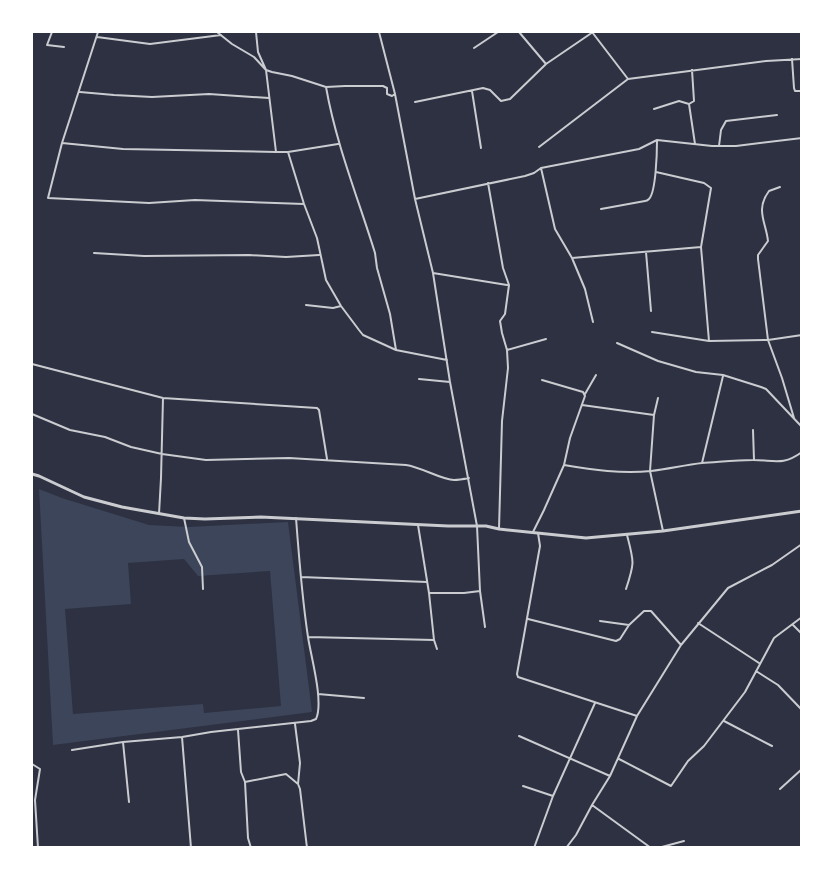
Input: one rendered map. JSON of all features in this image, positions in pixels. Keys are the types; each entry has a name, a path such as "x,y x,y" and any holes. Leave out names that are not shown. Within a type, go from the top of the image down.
{"street":[{"path":"52,32 47,45 64,47"},
{"path":"98,32 62,144 48,198 126,203 195,200 304,204"},
{"path":"217,32 254,57 266,70 326,87 383,86 387,88 387,94 392,96 395,94"},
{"path":"256,32 258,52 266,70 276,152"},
{"path":"379,32 395,94 415,200 433,273 450,382 477,526 480,591 485,627"},
{"path":"474,48 498,32"},
{"path":"519,32 546,64"},
{"path":"415,102 483,88 501,101 510,99 546,64 592,32 628,79"},
{"path":"96,37 150,44 221,35"},
{"path":"792,59 794,88 795,91 801,91"},
{"path":"539,147 628,79 766,61 801,59"},
{"path":"654,109 679,101 689,104 694,101 692,70"},
{"path":"326,87 338,144 375,253 376,268 390,314 396,350"},
{"path":"472,91 481,148"},
{"path":"79,92 142,97 209,94 269,98"},
{"path":"689,104 695,144"},
{"path":"719,146 721,130 726,121 777,115"},
{"path":"415,200 525,176 541,168 639,149 657,140 719,146 749,145 801,138"},
{"path":"601,209 650,199 656,172 657,140"},
{"path":"62,144 123,149 276,152 338,144"},
{"path":"288,152 317,238 326,280 341,306 363,335 396,350 447,360"},
{"path":"541,168 552,222 572,258 587,295 593,322"},
{"path":"656,172 704,183 711,188 701,247 709,341"},
{"path":"488,183 503,268 509,285 505,314 500,321 501,333 507,350 508,368 502,428 500,529"},
{"path":"780,187 769,191 764,202 762,215 768,241 758,255 768,340 794,418"},
{"path":"572,258 701,247"},
{"path":"646,252 651,311"},
{"path":"94,253 144,256 286,257 320,255"},
{"path":"433,273 509,285"},
{"path":"306,305 333,308 341,306"},
{"path":"652,332 709,341 768,340 801,335"},
{"path":"507,350 546,339"},
{"path":"617,343 658,361 696,372 723,375 766,389 801,427"},
{"path":"32,364 163,398 316,408 319,410 327,460"},
{"path":"533,532 564,465 570,438 585,394 596,375"},
{"path":"702,463 723,375"},
{"path":"419,379 450,382"},
{"path":"542,380 585,394"},
{"path":"159,514 163,398"},
{"path":"658,398 654,415 650,471 663,531"},
{"path":"582,405 654,415"},
{"path":"32,414 70,430 162,454 206,460 289,458 406,465 416,466 448,479 469,478"},
{"path":"753,430 754,460"},
{"path":"564,465 597,471 650,471 702,463 754,460 783,462 801,452"},
{"path":"32,474 84,497 122,507 184,518 261,516 418,525 486,526 586,538 663,531 801,511"},
{"path":"184,518 189,542 202,567 203,590"},
{"path":"72,750 316,719 319,710 318,694 307,636 296,518"},
{"path":"418,525 437,649"},
{"path":"538,533 540,546 517,674 519,677 637,716"},
{"path":"626,589 633,567 627,535"},
{"path":"566,848 576,835 609,776 637,716 681,645 698,623 728,588 801,545"},
{"path":"301,577 427,582"},
{"path":"429,593 480,591"},
{"path":"528,619 616,641 644,611 651,611 681,645"},
{"path":"618,759 671,786 688,761 704,746 745,692 774,638 801,617"},
{"path":"600,621 629,625"},
{"path":"698,623 759,663"},
{"path":"792,625 801,634"},
{"path":"307,636 434,640"},
{"path":"756,671 778,685 801,710"},
{"path":"318,694 364,698"},
{"path":"534,848 553,796 595,702"},
{"path":"724,721 772,746"},
{"path":"295,723 300,763 298,784 308,848"},
{"path":"238,730 241,772 245,782 248,838 251,848"},
{"path":"519,736 609,776"},
{"path":"182,737 191,848"},
{"path":"123,742 129,802"},
{"path":"32,764 40,769 35,800 38,848"},
{"path":"780,789 801,769"},
{"path":"245,782 286,774 298,784"},
{"path":"523,786 553,796"},
{"path":"592,805 651,848"},
{"path":"658,848 684,841"}],"shaded area":[{"path":"39,489 149,525 189,527 288,522 312,712 53,745","holes":["184,559 198,576 270,571 281,706 204,713 203,704 73,714 65,609 131,604 128,563"]}]}
